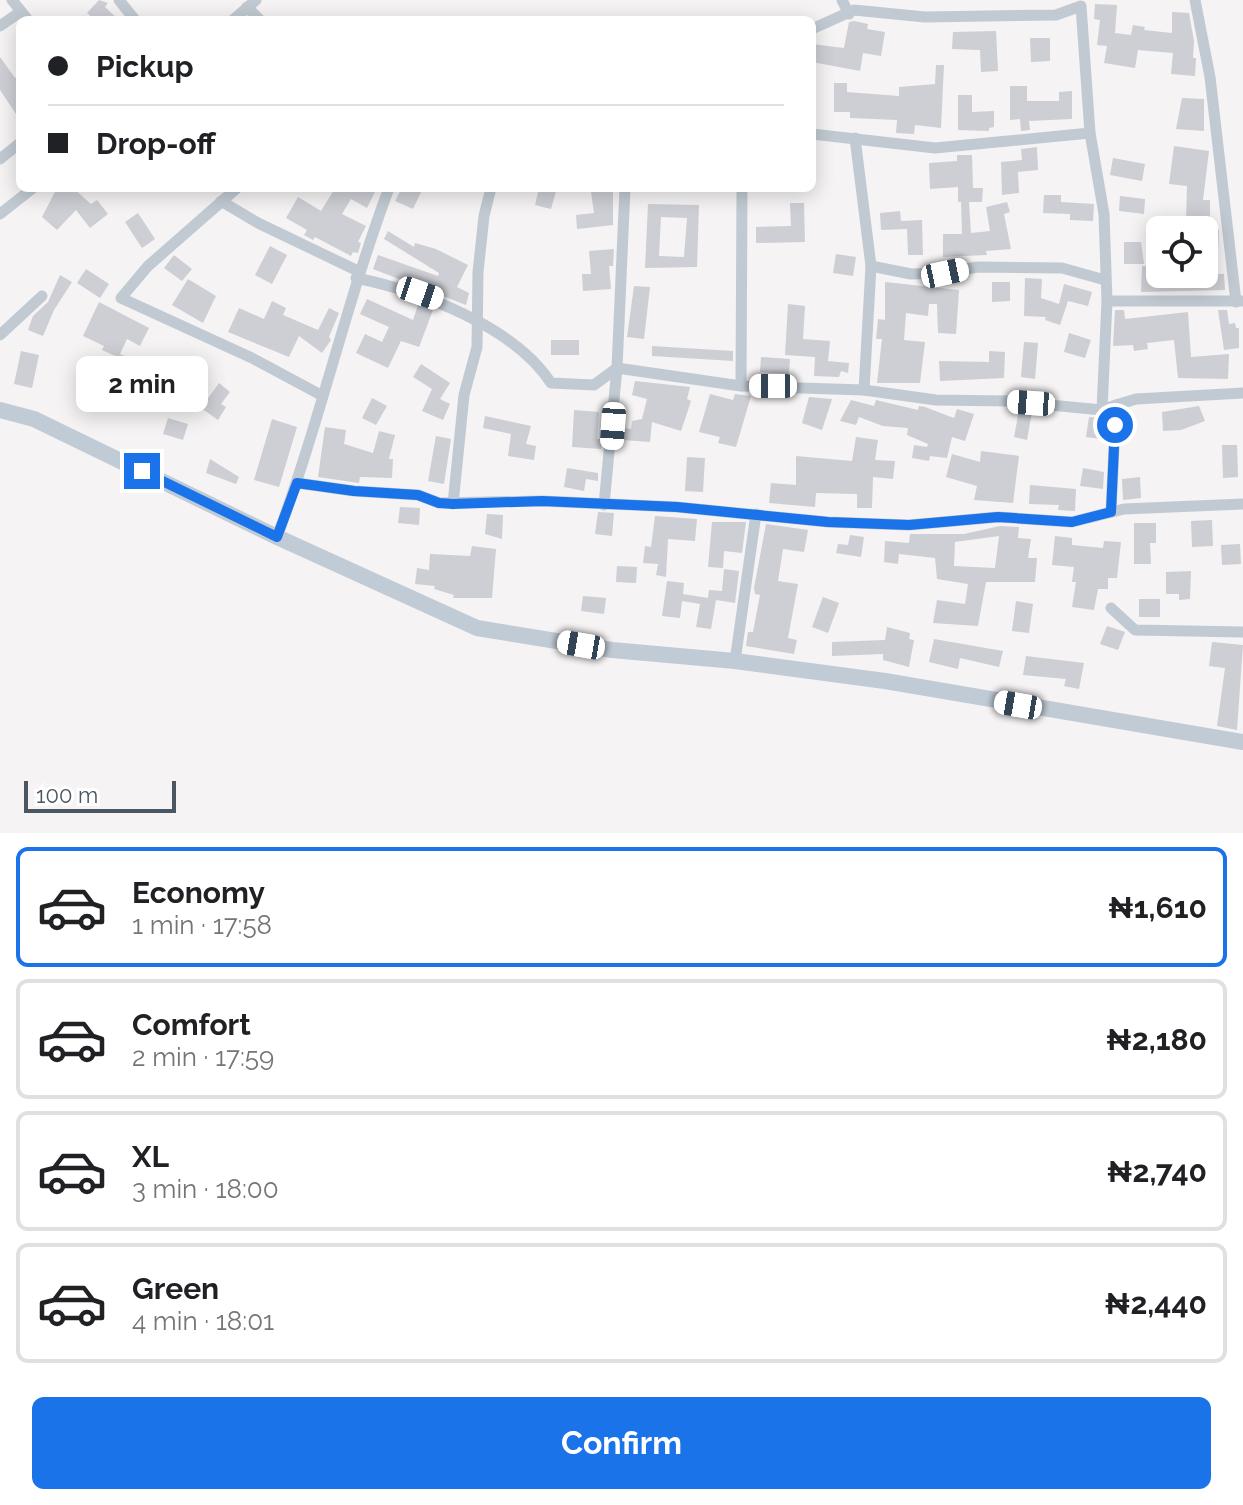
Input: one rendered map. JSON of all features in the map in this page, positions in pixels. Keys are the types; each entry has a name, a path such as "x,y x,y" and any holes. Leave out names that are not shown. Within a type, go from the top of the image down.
{"street":[{"path":"12,0 24,16"},
{"path":"119,0 132,16"},
{"path":"842,0 849,14"},
{"path":"1107,301 1240,302 1210,77 1195,0"},
{"path":"816,27 854,10 913,18 1056,15 1081,6 1090,133 1104,214 1107,301 1102,410"},
{"path":"816,134 935,148 1090,133"},
{"path":"855,138 871,266 864,390"},
{"path":"0,159 16,146"},
{"path":"0,214 28,192"},
{"path":"232,192 148,266 121,298 252,358 321,395"},
{"path":"277,537 297,483 357,275 388,192"},
{"path":"453,504 464,395 477,347 478,272 490,192"},
{"path":"604,505 617,368 625,192"},
{"path":"741,386 742,192"},
{"path":"221,201 357,275 438,299 539,365 551,383 594,385 617,368 741,386 864,390 936,400 1009,401 1102,410 1136,399 1243,393"},
{"path":"871,266 911,274 945,273 977,267 1062,268 1105,280"},
{"path":"0,335 42,296"},
{"path":"1111,512 1116,405"},
{"path":"0,410 34,419 277,537 477,628 612,650 735,661 885,681 1243,742"},
{"path":"297,483 418,495 439,503 453,504 542,501 909,525 998,517 1072,522 1111,512 1243,504"},
{"path":"735,661 756,514"},
{"path":"1111,608 1135,630 1243,632"}],"building":[{"path":"99,0 108,3 105,7 115,16 90,16 87,13"},
{"path":"1095,4 1117,5 1115,33 1131,35 1133,25 1145,27 1144,30 1172,33 1172,12 1189,13 1194,41 1193,58 1196,58 1195,76 1171,74 1173,53 1138,50 1135,68 1104,63 1107,46 1097,45 1100,20 1094,19"},
{"path":"849,22 868,24 867,29 885,32 881,56 863,53 860,71 816,63 816,44 844,48"},
{"path":"996,31 998,71 981,72 980,50 952,49 953,32"},
{"path":"1030,38 1050,38 1050,61 1031,62"},
{"path":"0,57 16,77 16,114 0,90"},
{"path":"936,65 944,65 941,128 915,125 914,134 896,133 897,120 850,118 850,112 834,112 834,83 847,83 847,92 899,96 899,87 935,84"},
{"path":"1010,86 1027,86 1027,101 1059,101 1059,92 1072,91 1072,119 1029,121 1030,130 1021,131 1020,119 1010,120"},
{"path":"958,95 972,95 972,112 994,111 994,127 989,131 958,130"},
{"path":"1182,98 1204,99 1204,131 1176,129"},
{"path":"1174,146 1209,151 1203,200 1210,200 1210,216 1186,216 1187,186 1169,184"},
{"path":"1037,147 1038,170 1018,172 1019,193 1002,195 1001,162 1022,160 1021,149"},
{"path":"957,155 972,155 973,188 983,188 982,202 969,202 971,233 990,231 986,207 1007,202 1010,212 1004,214 1011,249 986,251 987,255 943,257 943,234 962,234 961,202 958,202 958,187 930,189 929,163 957,161"},
{"path":"1113,158 1145,164 1142,181 1110,175"},
{"path":"55,192 78,192 91,204 97,200 108,214 90,228 76,210 57,230 42,217"},
{"path":"333,192 375,192 367,208 351,199 342,214 366,226 358,242 361,243 358,253 353,252 351,256 315,237 313,240 304,235 307,230 286,218 298,197 321,211"},
{"path":"400,192 421,192 413,209 395,201"},
{"path":"538,192 556,192 551,209 535,205"},
{"path":"591,192 613,192 613,225 577,229 576,215 594,213"},
{"path":"1044,195 1061,195 1061,202 1094,204 1093,221 1070,220 1070,214 1043,213"},
{"path":"1120,196 1145,199 1144,214 1119,211"},
{"path":"790,203 804,203 805,242 756,243 756,227 791,226"},
{"path":"648,204 699,205 697,267 645,268","holes":["661,217 687,218 684,257 659,256"]},
{"path":"900,211 901,221 922,220 923,255 908,255 907,229 881,230 880,213"},
{"path":"138,213 155,239 142,248 125,222"},
{"path":"388,231 414,247 415,243 436,249 468,265 457,287 469,293 466,305 373,269 378,255 438,276 439,273 384,239"},
{"path":"1124,242 1141,242 1144,264 1124,264"},
{"path":"270,246 287,255 272,284 255,275"},
{"path":"614,249 613,266 609,266 611,289 583,291 582,274 591,274 589,251"},
{"path":"836,254 856,257 853,276 833,273"},
{"path":"174,255 192,269 182,281 164,268"},
{"path":"1142,266 1146,266 1146,288 1218,288 1218,274 1224,274 1225,290 1141,292"},
{"path":"86,269 109,284 100,298 77,283"},
{"path":"60,275 72,282 54,310 43,336 28,330 33,316 48,302"},
{"path":"1025,278 1042,279 1041,298 1059,304 1064,284 1092,292 1088,306 1068,301 1060,325 1045,320 1046,317 1024,316"},
{"path":"188,279 216,296 203,323 172,305"},
{"path":"885,282 959,290 956,334 938,333 937,304 929,304 928,316 906,313 904,340 925,342 920,383 877,383 882,339 876,339 878,319 885,320"},
{"path":"992,282 1010,282 1010,301 992,302"},
{"path":"634,286 650,287 644,339 627,337"},
{"path":"367,299 413,320 418,305 433,310 419,347 401,341 388,368 356,353 365,334 382,342 389,327 360,314"},
{"path":"272,301 286,308 283,315 318,330 329,308 339,313 329,337 331,340 322,353 299,336 289,357 228,332 239,308 264,319"},
{"path":"99,302 149,328 140,346 127,339 120,354 154,369 150,378 144,380 119,371 110,412 90,407 96,370 108,373 115,356 102,350 104,346 83,336"},
{"path":"788,304 805,306 803,339 830,341 828,361 849,363 848,373 841,371 839,377 814,376 815,357 785,355"},
{"path":"1115,310 1124,310 1125,319 1188,312 1191,357 1229,354 1228,379 1178,378 1174,340 1147,343 1148,349 1134,351 1133,345 1113,346"},
{"path":"1218,310 1227,310 1229,324 1235,323 1239,328 1239,348 1224,350"},
{"path":"1069,333 1091,340 1085,358 1064,352"},
{"path":"551,340 579,340 579,355 551,355"},
{"path":"1024,342 1038,343 1035,379 1021,377"},
{"path":"652,346 733,351 733,361 652,356"},
{"path":"21,351 39,355 32,388 14,384"},
{"path":"989,351 1005,352 1004,378 940,381 939,361 989,362"},
{"path":"761,357 790,359 789,374 760,372"},
{"path":"421,364 450,383 440,399 450,404 443,420 422,411 432,389 413,377"},
{"path":"635,381 690,387 687,399 691,401 681,431 652,422 650,442 623,440 624,428 631,429 632,421 642,419 647,399 632,395"},
{"path":"219,383 230,392 221,404 226,407 218,420 201,408"},
{"path":"710,394 733,400 735,394 751,396 736,447 718,443 720,437 699,432"},
{"path":"809,397 832,399 822,430 802,423"},
{"path":"372,398 387,406 376,425 362,418"},
{"path":"851,400 874,406 876,400 918,410 919,406 925,407 954,418 957,409 974,414 965,441 952,437 947,458 930,456 929,461 912,458 914,445 927,447 928,444 907,435 908,428 883,426 859,417 856,425 840,421"},
{"path":"1199,406 1205,421 1181,430 1163,431 1162,412"},
{"path":"574,410 599,412 597,439 602,439 601,449 572,447"},
{"path":"1019,410 1032,412 1027,440 1014,437"},
{"path":"485,416 531,426 526,444 536,446 534,460 508,456 511,434 483,428"},
{"path":"1089,417 1105,418 1101,439 1086,437"},
{"path":"168,418 188,424 183,440 163,434"},
{"path":"272,419 297,427 279,487 254,480"},
{"path":"325,427 346,430 344,444 373,453 379,431 395,435 389,459 393,459 392,478 360,477 359,483 318,477"},
{"path":"436,436 451,439 444,484 428,481"},
{"path":"856,437 878,440 875,460 895,461 893,479 873,477 872,508 857,508 857,494 816,493 815,507 769,503 771,483 796,485 796,456 852,461"},
{"path":"1222,445 1237,445 1238,477 1223,478"},
{"path":"981,451 1019,456 1013,503 974,500 977,486 946,477 952,454 980,462"},
{"path":"687,457 705,458 703,492 685,491"},
{"path":"210,459 239,477 236,484 206,473"},
{"path":"567,468 598,473 598,481 586,479 584,491 564,487"},
{"path":"1083,468 1104,472 1103,489 1080,486"},
{"path":"1140,477 1141,498 1123,500 1122,479"},
{"path":"1030,485 1076,489 1075,511 1058,510 1059,505 1029,504"},
{"path":"400,507 420,508 419,525 398,523"},
{"path":"598,512 614,513 612,536 595,534"},
{"path":"487,514 503,515 502,539 485,534"},
{"path":"655,516 697,519 695,541 668,539 666,577 656,575 658,564 643,563 645,546 651,547"},
{"path":"1212,520 1213,546 1192,547 1191,521"},
{"path":"712,522 746,522 742,553 724,551 723,568 708,567"},
{"path":"1134,523 1156,523 1156,543 1150,543 1151,564 1134,564"},
{"path":"766,524 808,530 804,552 783,549 778,581 798,584 788,638 797,640 794,654 746,646 748,632 753,632 760,595 755,594 754,588"},
{"path":"1000,526 1019,527 1018,538 1031,539 1028,558 1037,558 1035,582 986,582 978,626 933,623 937,600 965,604 968,584 937,579 935,558 899,554 898,564 884,562 885,541 909,543 910,534 964,534","holes":["999,536 995,568 954,566 955,542"]},
{"path":"850,535 864,537 861,557 836,553 838,544 848,545"},
{"path":"1055,536 1072,538 1072,545 1103,548 1104,541 1121,542 1117,578 1108,578 1108,589 1098,589 1094,610 1072,607 1076,582 1072,582 1074,567 1052,565"},
{"path":"1240,544 1241,564 1222,565 1221,545"},
{"path":"472,546 496,549 492,598 453,598 454,595 434,589 435,586 415,584 417,568 429,570 430,554 470,556"},
{"path":"617,566 637,567 636,583 616,582"},
{"path":"724,569 739,571 735,603 716,600 711,629 696,627 700,604 682,601 680,618 662,616 667,581 684,583 683,594 708,598 709,590 722,591"},
{"path":"1191,571 1190,599 1179,600 1179,594 1166,594 1166,572"},
{"path":"583,596 606,598 604,614 581,611"},
{"path":"823,597 839,603 828,633 812,627"},
{"path":"1139,599 1160,599 1160,617 1139,617"},
{"path":"1016,601 1033,604 1029,633 1012,631"},
{"path":"1107,626 1125,632 1118,650 1100,644"},
{"path":"887,627 910,633 909,639 914,640 909,667 883,660 883,654 832,656 832,642 885,640"},
{"path":"934,639 1003,651 999,667 960,658 958,669 929,662"},
{"path":"1212,642 1243,645 1237,730 1217,726 1225,668 1209,666"},
{"path":"1026,656 1084,663 1079,689 1064,686 1066,679 1023,675"}],"route":[{"path":"142,471 277,537 297,483 418,495 439,503 453,504 542,501 677,507 828,522 909,525 998,517 1072,522 1086,521 1111,512 1115,425"}]}
